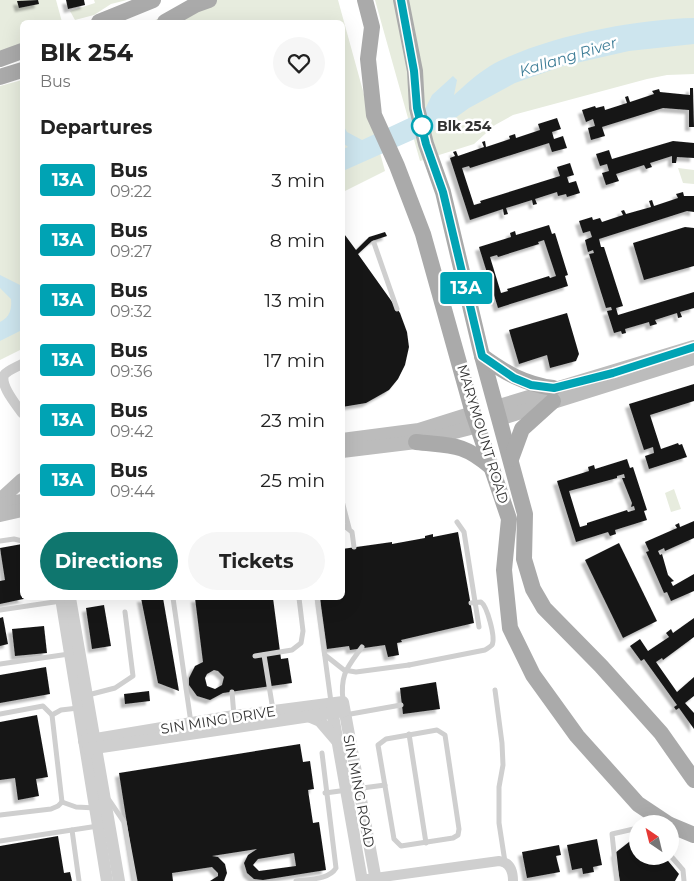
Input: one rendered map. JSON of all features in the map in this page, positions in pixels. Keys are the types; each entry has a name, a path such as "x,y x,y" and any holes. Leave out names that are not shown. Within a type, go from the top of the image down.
{"main road":[{"path":"104,20 153,0"},
{"path":"169,20 195,5 209,0"},
{"path":"357,0 372,27"},
{"name":"MARYMOUNT ROAD","path":"365,0 372,27 368,59 374,115 397,166 423,234 476,419 509,519 504,570 510,628 549,699 600,763 638,804 655,815"},
{"name":"MARYMOUNT ROAD","path":"401,0 414,71 417,108 429,153 443,192 482,356 525,514 524,559 533,589 544,608 601,666 661,733 694,780"},
{"path":"0,58 20,52"},
{"path":"0,77 20,71"},
{"path":"345,440 419,430 476,419 694,347"},
{"path":"482,356 514,378 553,394"},
{"path":"511,459 522,429 553,394 694,358"},
{"path":"416,442 476,419"},
{"path":"345,451 416,442 458,445 475,453 491,467"},
{"path":"0,500 20,482"},
{"path":"0,512 20,501"},
{"path":"0,512 20,510"},
{"path":"0,512 20,517"},
{"name":"MARYMOUNT ROAD","path":"679,829 694,836"}],"street":[{"path":"20,365 4,375 1,381 4,390 20,410"},
{"path":"66,600 89,745 104,825 108,881"},
{"name":"SIN MING DRIVE","path":"89,745 274,715 339,708"},
{"name":"SIN MING DRIVE","path":"274,715 306,715 339,708"},
{"name":"SIN MING ROAD","path":"339,708 339,744 376,879"},
{"name":"SIN MING ROAD","path":"339,708 353,790 362,880"},
{"path":"306,715 320,722 339,744"},
{"path":"89,745 103,792 101,807"},
{"path":"104,825 119,881"},
{"path":"362,880 485,861 505,862 513,874 513,881"}],"lane":[{"path":"374,243 397,309"},
{"path":"345,513 349,528 354,535 354,547"},
{"path":"457,522 464,532 479,627"},
{"path":"345,526 349,528"},
{"path":"0,541 14,539 20,540"},
{"path":"37,600 38,605"},
{"path":"0,610 61,600"},
{"path":"173,600 192,729"},
{"path":"255,656 292,650 301,644 303,631 299,600"},
{"path":"316,600 325,655 339,708"},
{"path":"325,655 344,670 356,672 409,665 485,650 490,647 493,641 488,610 481,602 471,603"},
{"path":"52,715 114,688 133,676 125,612"},
{"path":"339,708 344,670 362,648"},
{"path":"0,664 74,653"},
{"path":"264,655 274,715"},
{"path":"495,690 502,743 499,796 505,862"},
{"path":"232,692 235,721"},
{"path":"339,708 401,705"},
{"path":"0,714 42,706 52,715 62,802"},
{"path":"436,730 445,735 459,829 458,835 453,838 401,846 394,839 385,785 378,745 386,738 436,730"},
{"path":"409,734 426,843"},
{"path":"296,881 333,873 337,863 325,793 322,753"},
{"path":"325,793 385,785"},
{"path":"103,792 124,822 135,881"},
{"path":"62,802 76,806 101,807"},
{"path":"0,815 51,809 62,802"},
{"path":"0,841 104,825"},
{"path":"72,830 79,881"},
{"path":"617,881 612,853 612,834 629,830"},
{"path":"679,865 683,870 684,881"}],"shaded area":[{"path":"0,0 56,0 61,20 20,20 20,47 0,52"},
{"path":"94,0 127,0 111,4 94,15 75,20 70,11 95,3"},
{"path":"197,0 338,0 343,20 155,20"},
{"path":"375,0 694,0 694,74 667,75 647,79 513,115 495,125 474,144 420,161"},
{"path":"345,25 385,171 345,191"},
{"path":"20,81 20,350 0,360 0,86"},
{"path":"678,168 694,170 694,184 683,183"},
{"path":"674,489 681,509 671,512 665,493"}],"water":[{"name":"Kallang River","path":"694,18 694,44 629,51 563,66 515,83 469,108 444,126 345,170 345,148 348,147 345,145 345,128 347,132 362,140 424,111 432,95 453,76 457,80 454,95 490,66 535,46 617,26"},
{"path":"0,275 20,285 20,331 0,341 0,322 8,315 11,309 11,299 0,288"}],"building":[{"path":"38,0 39,4 19,8 17,1"},
{"path":"66,0 84,0 85,5 68,9"},
{"path":"690,88 693,88 694,127 689,127 689,110 663,108 602,127 605,136 591,140 588,128 595,126 593,119 586,122 582,110 595,106 596,108 604,106 605,110 627,103 625,97 628,96 630,102 654,94 652,91 659,89 660,92 690,95"},
{"path":"557,118 561,129 552,132 554,139 563,136 567,148 552,152 549,143 470,168 469,166 462,168 474,205 481,203 480,201 560,176 557,167 570,163 574,175 567,177 569,183 576,181 580,193 567,197 566,194 558,196 557,192 535,199 537,204 533,205 532,200 506,208 508,214 504,215 503,209 470,220 450,158 455,156 453,152 456,151 458,156 484,147 482,142 485,141 486,147 510,139 509,136 515,134 516,138 540,130 538,124"},
{"path":"673,141 694,143 694,158 677,157 676,163 672,163 672,156 650,163 652,167 646,169 644,165 616,174 619,181 606,185 602,173 609,171 607,164 600,166 596,154 609,150 612,159"},
{"path":"683,192 684,196 694,196 694,212 687,211 599,239 601,247 604,247 623,306 616,308 618,315 694,292 694,308 680,312 682,317 678,318 677,313 655,320 657,324 650,326 649,322 625,329 626,333 622,334 621,331 614,333 607,311 612,310 611,307 606,308 589,254 594,253 593,250 588,252 585,240 592,237 590,231 583,233 579,221 592,217 593,220 600,218 602,222 623,215 621,211 624,210 626,214 651,207 649,201 652,200 654,206 678,198 676,194"},
{"path":"549,225 552,234 555,233 568,275 565,276 568,286 498,308 479,247 511,237 510,233 515,231 516,235","holes":["544,240 556,276 550,278 549,276 507,289 508,291 501,293 490,257 497,255 498,257 539,244 538,242"]},
{"path":"685,227 694,228 694,266 644,280 633,243"},
{"path":"385,232 387,236 372,241 358,254 400,313 407,332 409,347 405,365 398,379 389,390 366,403 345,406 345,235 356,250 369,237"},
{"path":"567,313 579,354 576,361 550,368 547,355 519,364 509,330"},
{"path":"694,384 694,401 650,415 661,449 678,443 679,445 682,444 687,457 649,469 645,456 654,453 653,447 644,450 629,404"},
{"path":"627,459 630,468 633,467 647,510 644,511 647,520 615,530 616,534 610,536 608,532 576,542 557,481 589,471 588,467 594,465 595,469","holes":["624,474 625,478 622,478 632,503 631,507 634,506 635,510 628,512 627,510 580,527 569,491 617,478 617,476"]},
{"path":"694,521 694,538 665,551 664,548 658,551 660,555 662,554 668,575 674,581 671,582 673,586 694,574 694,591 671,601 667,592 664,593 646,552 649,551 645,542 677,528 675,525 679,523 680,527"},
{"path":"458,532 474,623 401,640 402,642 397,643 399,655 388,657 385,645 350,650 349,646 327,649 320,600 345,600 345,549 392,542 392,544 425,538 425,536 433,534 433,537"},
{"path":"619,543 657,621 623,638 585,560"},
{"path":"20,544 20,600 0,604 0,581 5,580 0,548"},
{"path":"141,600 163,600 179,691 158,683"},
{"path":"195,600 273,600 281,659 288,658 292,683 223,693 210,700 197,696 189,685 189,678 195,666 203,662","holes":["214,670 224,677 222,685 215,689 207,686 205,678 207,674"]},
{"path":"104,605 111,646 92,649 86,608"},
{"path":"3,617 8,644 0,646 0,618"},
{"path":"694,618 694,637 663,660 662,658 656,662 677,692 694,677 694,696 685,703 694,713 694,729 679,708 676,710 674,707 677,705 644,659 641,661 630,646 640,639 648,651 669,637 666,633 671,629 673,633"},
{"path":"44,626 47,653 15,656 12,629"},
{"path":"46,667 50,694 0,703 0,675"},
{"path":"436,682 440,709 403,714 400,688"},
{"path":"149,691 150,701 125,704 124,694"},
{"path":"37,715 48,777 36,779 39,796 18,800 15,778 0,780 0,722"},
{"path":"300,744 303,762 310,761 314,789 308,790 313,823 319,822 326,870 263,880 254,879 247,873 244,863 248,855 257,849 212,856 218,857 225,864 227,873 224,881 210,881 218,876 218,873 212,867 172,873 173,881 136,881 119,773","holes":["294,853 296,866 259,871 253,865 258,859"]},
{"path":"58,836 64,873 70,872 72,881 0,881 0,846"},
{"path":"597,839 602,865 593,867 594,872 583,874 582,868 572,870 567,845"},
{"path":"629,842 629,865 672,865 679,874 675,881 620,881 615,853"},
{"path":"559,845 561,855 556,856 560,872 527,878 522,852"}],"bus line":[{"name":"13A","path":"401,0 402,16 408,34 414,71 417,108 426,144 443,192 482,356 514,378 531,385 554,388 613,373 694,347"}],"place":[{"name":"Blk 254","path":"422,126"}]}
